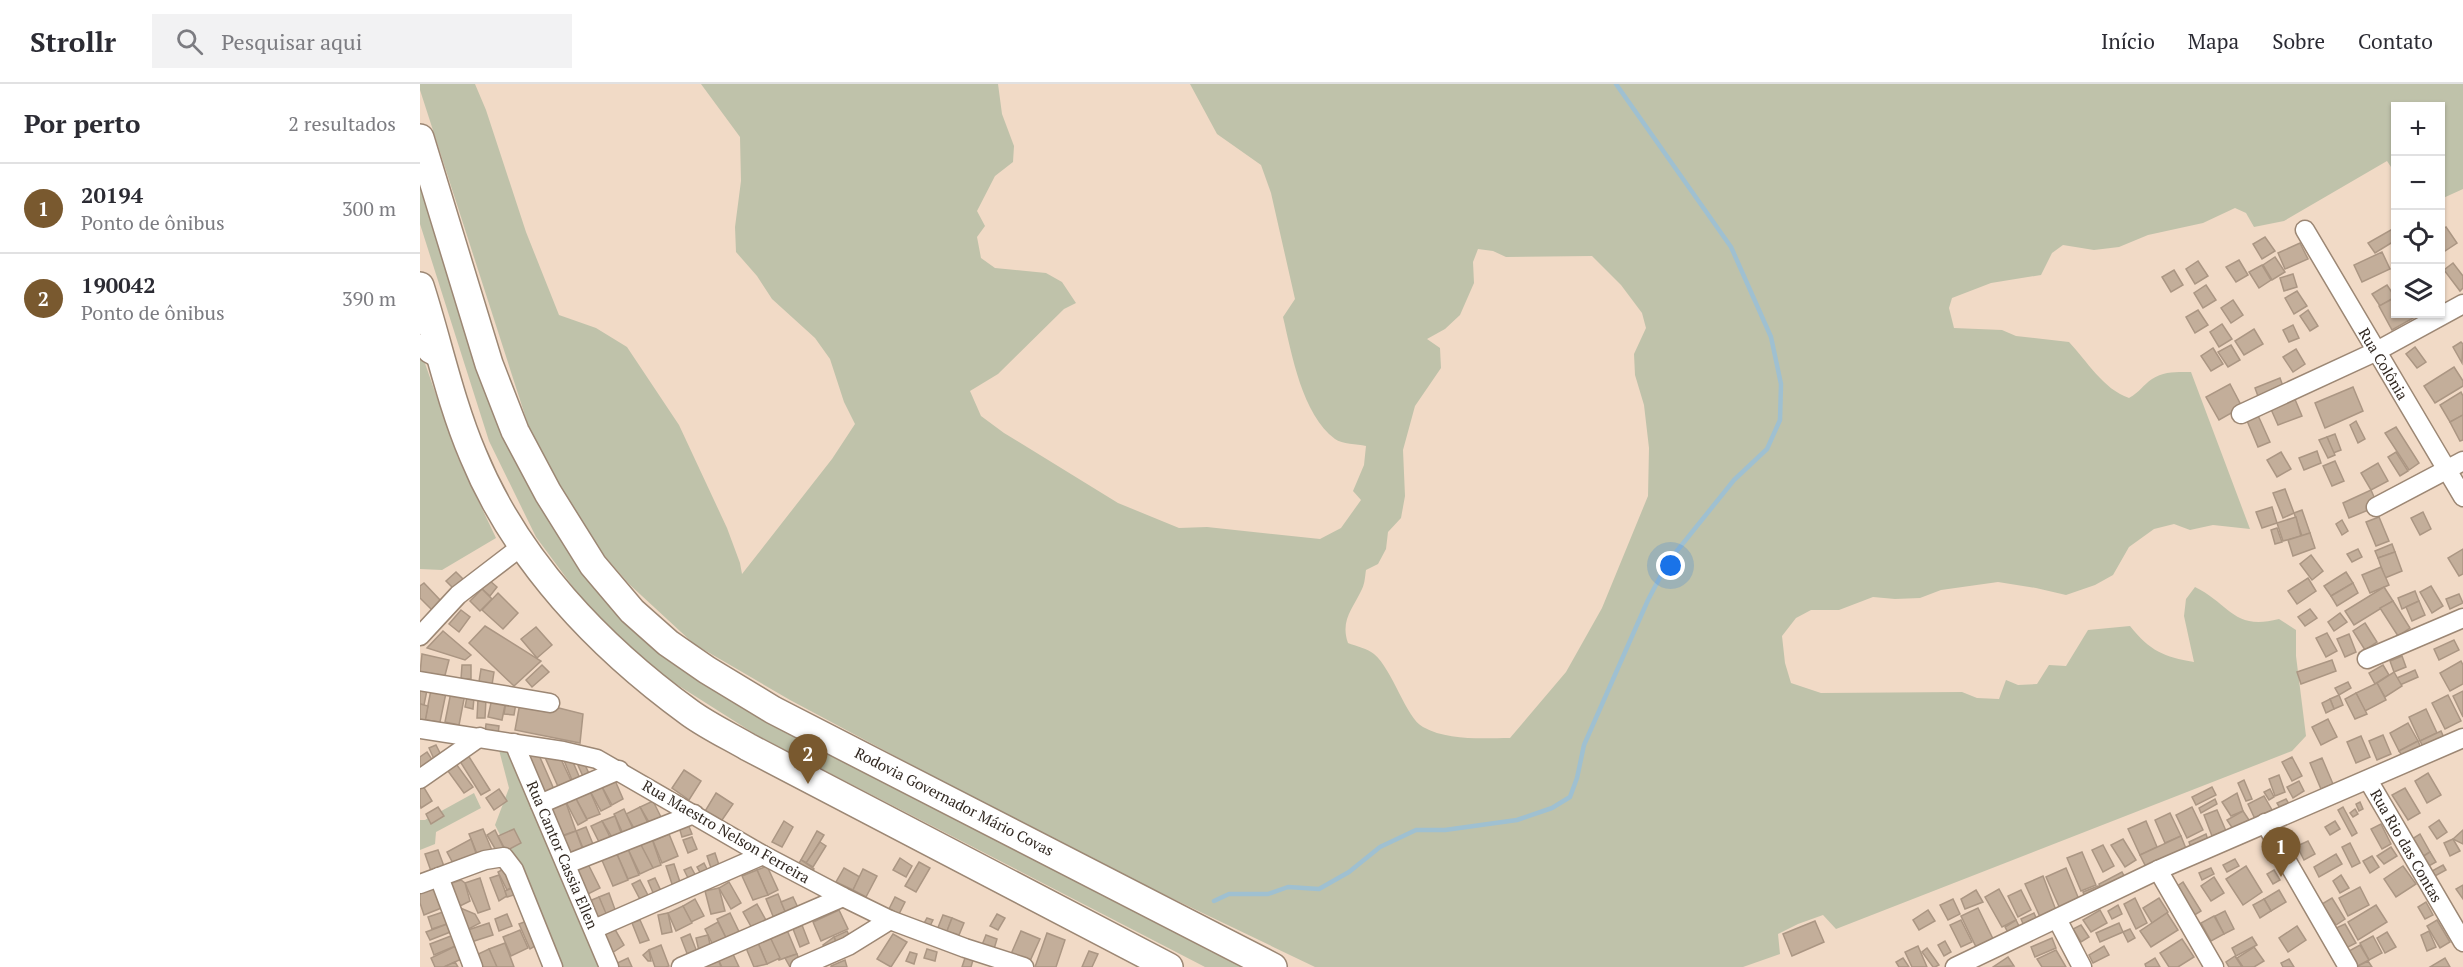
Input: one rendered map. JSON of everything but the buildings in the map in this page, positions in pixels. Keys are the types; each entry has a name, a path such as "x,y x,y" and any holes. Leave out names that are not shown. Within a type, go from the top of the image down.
{"highway":[{"name":"Rodovia Governador Mário Covas","path":"420,138 489,364 515,431 533,470 593,565 632,610 668,644 773,710 1273,967"},
{"path":"420,286 431,352 473,456 522,546 561,595 637,672 691,714 748,747 1169,967"}],"street":[{"name":"Rua Colônia","path":"2305,230 2375,352 2456,466 2463,497"},
{"path":"2241,414 2375,352 2463,304"},
{"path":"2376,507 2456,466"},
{"path":"420,636 458,595 522,546"},
{"path":"2367,659 2463,618"},
{"path":"420,681 550,703"},
{"name":"Rua Maestro Nelson Ferreira","path":"420,729 585,755 619,770 763,855 890,920 1024,967"},
{"path":"420,779 480,737"},
{"path":"1955,967 2158,870 2463,738"},
{"name":"Rua Cantor Cassia Ellen","path":"514,744 609,967"},
{"path":"540,804 619,770"},
{"name":"Rua Rio das Contas","path":"2368,780 2463,942"},
{"path":"567,864 694,814"},
{"path":"2265,823 2348,967"},
{"path":"594,929 763,855"},
{"path":"420,884 495,857 504,857 514,870 553,967"},
{"path":"2158,870 2214,967"},
{"path":"439,877 473,967"},
{"path":"681,967 843,897"},
{"path":"2057,919 2082,967"},
{"path":"800,967 848,946 890,920"}],"green space":[{"path":"420,84 475,84 486,110 526,232 559,315 596,328 627,347 679,425 727,528 742,574 832,459 855,424 844,402 830,359 815,338 772,299 757,276 736,252 735,227 741,181 740,137 701,84 998,84 1002,114 1014,146 1013,162 995,176 977,211 985,226 977,237 981,258 995,268 1046,273 1062,282 1076,303 1064,309 998,374 970,391 981,416 1004,433 1118,503 1179,528 1207,527 1320,539 1341,528 1361,500 1353,491 1364,465 1366,446 1335,439 1314,415 1306,399 1283,317 1295,299 1271,193 1261,165 1217,134 1190,84 2463,84 2463,189 2445,197 2445,102 2391,102 2391,167 2387,161 2284,221 2254,227 2246,213 2235,208 2203,223 2148,235 2119,247 2094,250 2063,245 2052,253 2041,275 1991,283 1952,298 1949,308 1954,328 2002,330 2016,336 2069,342 2103,381 2129,398 2157,376 2171,372 2191,372 2250,529 2213,525 2190,530 2174,524 2154,529 2129,547 2113,575 2095,585 2066,595 1998,582 1941,590 1920,598 1873,597 1839,610 1811,610 1796,618 1782,636 1785,663 1791,683 1821,693 1962,692 1977,698 1999,699 2006,680 2018,685 2037,684 2049,665 2066,666 2088,630 2130,626 2158,652 2194,662 2184,616 2186,599 2195,587 2241,619 2264,622 2279,619 2296,630 2296,656 2306,736 2292,751 1836,929 1823,915 1798,924 1778,934 1780,954 1743,967 1315,967 1117,872 1013,819 790,700 694,644 629,584 597,547 558,485 532,437 420,90","holes":["1478,249 1493,251 1506,257 1592,256 1621,285 1642,313 1646,328 1634,354 1635,375 1644,405 1649,448 1648,496 1602,608 1566,672 1510,738 1454,737 1423,727 1417,722 1381,661 1371,652 1348,643 1346,628 1349,615 1363,587 1366,570 1378,564 1386,549 1388,532 1401,518 1405,496 1403,450 1415,406 1441,368 1440,348 1427,339 1445,329 1460,315 1474,283 1473,262"]},
{"path":"420,134 539,488 634,619 1252,967 1205,967 758,736 657,672 587,606 536,537 489,441 420,224"},
{"path":"420,349 458,458 496,538 442,570 420,569"},
{"path":"507,747 607,967 548,967 549,931 495,825 509,788 499,750"},
{"path":"474,793 481,808 436,832 435,844 420,850 420,820 425,820"}],"waterway":[{"path":"1214,901 1229,894 1268,894 1288,887 1319,889 1349,872 1380,847 1416,830 1445,830 1517,820 1552,808 1570,797 1577,778 1584,745 1648,600 1668,562 1734,480 1767,449 1780,420 1781,384 1771,337 1731,247 1616,84"}],"place":[{"name":"190042","path":"808,784"},
{"name":"20194","path":"2281,877"}]}
